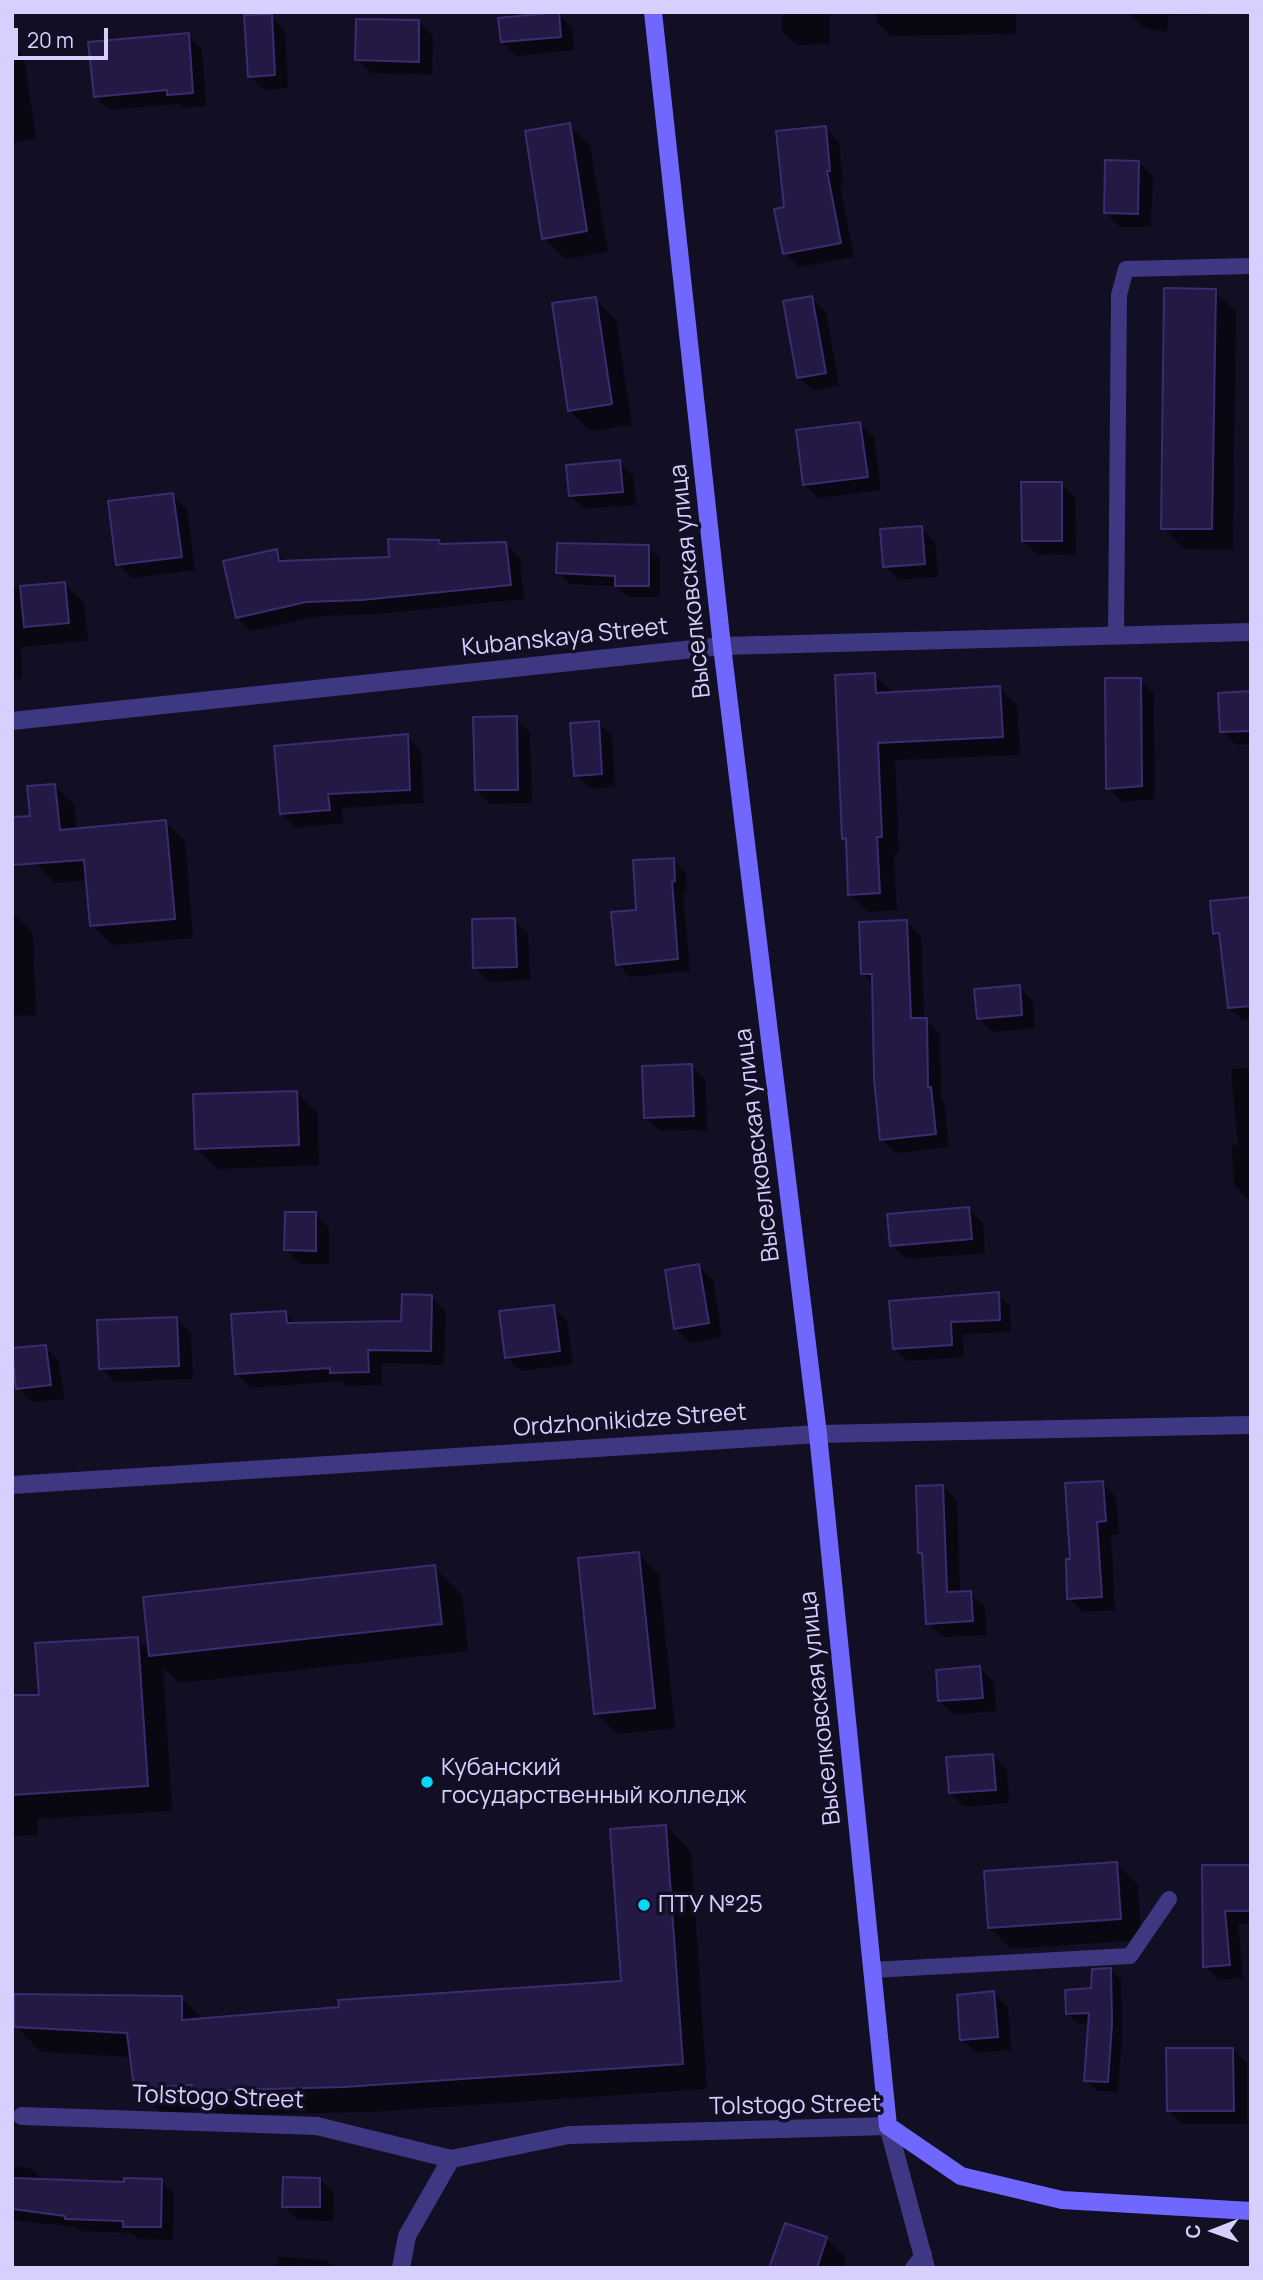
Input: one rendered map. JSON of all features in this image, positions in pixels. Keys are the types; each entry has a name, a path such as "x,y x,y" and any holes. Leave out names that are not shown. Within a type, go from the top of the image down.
{"street":[{"name":"Выселковская улица","path":"653,12 722,646 818,1434 888,2126 921,2263"},
{"name":"Kubanskaya Street","path":"12,721 722,646 1251,632"},
{"name":"Ordzhonikidze Street","path":"12,1485 818,1434 1251,1425"},
{"name":"Tolstogo Street","path":"22,2116 317,2126 451,2159 569,2135 888,2126 961,2176 1062,2200 1251,2211"},
{"path":"401,2268 407,2236 451,2159"}],"lane":[{"path":"1116,636 1119,295 1125,270 1251,265"},
{"path":"872,1970 1130,1956 1169,1899"}],"building":[{"path":"559,12 561,37 501,42 498,18"},
{"path":"272,14 275,75 248,77 244,15"},
{"path":"356,19 419,20 419,62 355,60"},
{"path":"189,33 193,93 167,95 167,90 94,97 88,42"},
{"path":"570,123 587,231 542,239 525,131"},
{"path":"826,126 830,171 827,171 841,243 783,254 774,209 784,207 776,131"},
{"path":"1105,160 1139,161 1138,214 1104,213"},
{"path":"1164,288 1216,289 1212,529 1161,529"},
{"path":"812,296 826,373 797,378 783,301"},
{"path":"596,297 612,404 568,411 552,303"},
{"path":"860,422 868,477 803,485 796,430"},
{"path":"620,460 623,492 569,496 566,465"},
{"path":"1021,482 1062,482 1062,541 1022,541"},
{"path":"173,493 182,557 116,565 108,501"},
{"path":"922,526 925,564 883,567 880,529"},
{"path":"388,539 439,540 440,544 506,542 511,585 362,600 306,602 236,618 223,561 277,549 279,561 389,557"},
{"path":"557,543 649,545 649,586 615,586 615,576 556,573"},
{"path":"65,582 69,623 24,627 20,586"},
{"path":"875,673 876,693 1000,686 1003,737 878,743 882,837 877,837 880,893 848,895 846,838 842,839 835,675"},
{"path":"1105,678 1141,678 1142,786 1106,789"},
{"path":"1251,691 1251,731 1220,732 1218,693"},
{"path":"517,716 518,790 475,790 473,717"},
{"path":"599,721 602,774 574,776 570,723"},
{"path":"408,734 410,790 328,794 330,810 280,814 274,746"},
{"path":"55,784 60,830 166,820 175,919 90,926 84,860 12,865 12,817 30,816 27,786"},
{"path":"674,858 675,881 672,882 678,959 616,965 611,912 636,910 633,860"},
{"path":"1251,897 1251,1006 1228,1008 1219,933 1213,934 1210,901"},
{"path":"515,918 517,967 473,968 472,919"},
{"path":"907,920 911,1018 927,1018 928,1087 931,1087 936,1134 880,1140 874,1079 872,974 861,974 859,922"},
{"path":"1020,985 1022,1015 977,1019 974,989"},
{"path":"692,1064 694,1116 644,1118 642,1066"},
{"path":"297,1091 299,1145 195,1149 193,1094"},
{"path":"969,1207 972,1239 890,1246 887,1214"},
{"path":"285,1212 316,1212 316,1251 284,1250"},
{"path":"699,1264 709,1323 674,1329 665,1270"},
{"path":"999,1292 1000,1320 951,1322 952,1345 893,1349 889,1301"},
{"path":"402,1294 432,1295 431,1351 368,1350 369,1372 330,1373 330,1368 235,1374 231,1314 286,1311 287,1323 401,1321"},
{"path":"554,1305 560,1351 505,1358 499,1311"},
{"path":"177,1317 179,1366 99,1369 97,1320"},
{"path":"46,1345 51,1385 16,1389 12,1348"},
{"path":"1103,1481 1106,1521 1097,1522 1102,1597 1067,1599 1066,1559 1070,1559 1065,1483"},
{"path":"943,1485 947,1592 971,1591 973,1621 926,1624 922,1553 918,1553 916,1486"},
{"path":"639,1552 655,1708 594,1714 578,1558"},
{"path":"435,1565 442,1624 149,1656 143,1597"},
{"path":"138,1637 148,1786 12,1795 12,1695 39,1695 35,1643"},
{"path":"980,1666 983,1698 938,1701 936,1670"},
{"path":"993,1754 996,1790 949,1793 946,1757"},
{"name":"ПТУ №25","path":"666,1825 683,2064 344,2087 191,2091 192,2085 134,2088 127,2033 14,2027 14,1994 182,1996 182,2020 339,2007 338,2000 621,1981 610,1829"},
{"path":"1117,1862 1121,1919 988,1928 984,1871"},
{"path":"1202,1865 1251,1865 1251,1911 1225,1911 1230,1965 1203,1967"},
{"path":"1111,1968 1112,2024 1108,2082 1084,2081 1089,2013 1066,2014 1065,1990 1091,1988 1092,1969"},
{"path":"994,1991 998,2037 960,2040 957,1995"},
{"path":"1166,2048 1233,2048 1234,2111 1167,2111"},
{"path":"283,2177 320,2178 320,2207 282,2207"},
{"path":"12,2178 124,2182 124,2178 162,2179 161,2227 123,2227 123,2221 65,2219 65,2216 12,2209"},
{"path":"785,2223 827,2237 817,2268 769,2268"}],"place":[{"name":"Кубанский государственный колледж","path":"427,1782"},
{"name":"ПТУ №25","path":"644,1905"}]}
